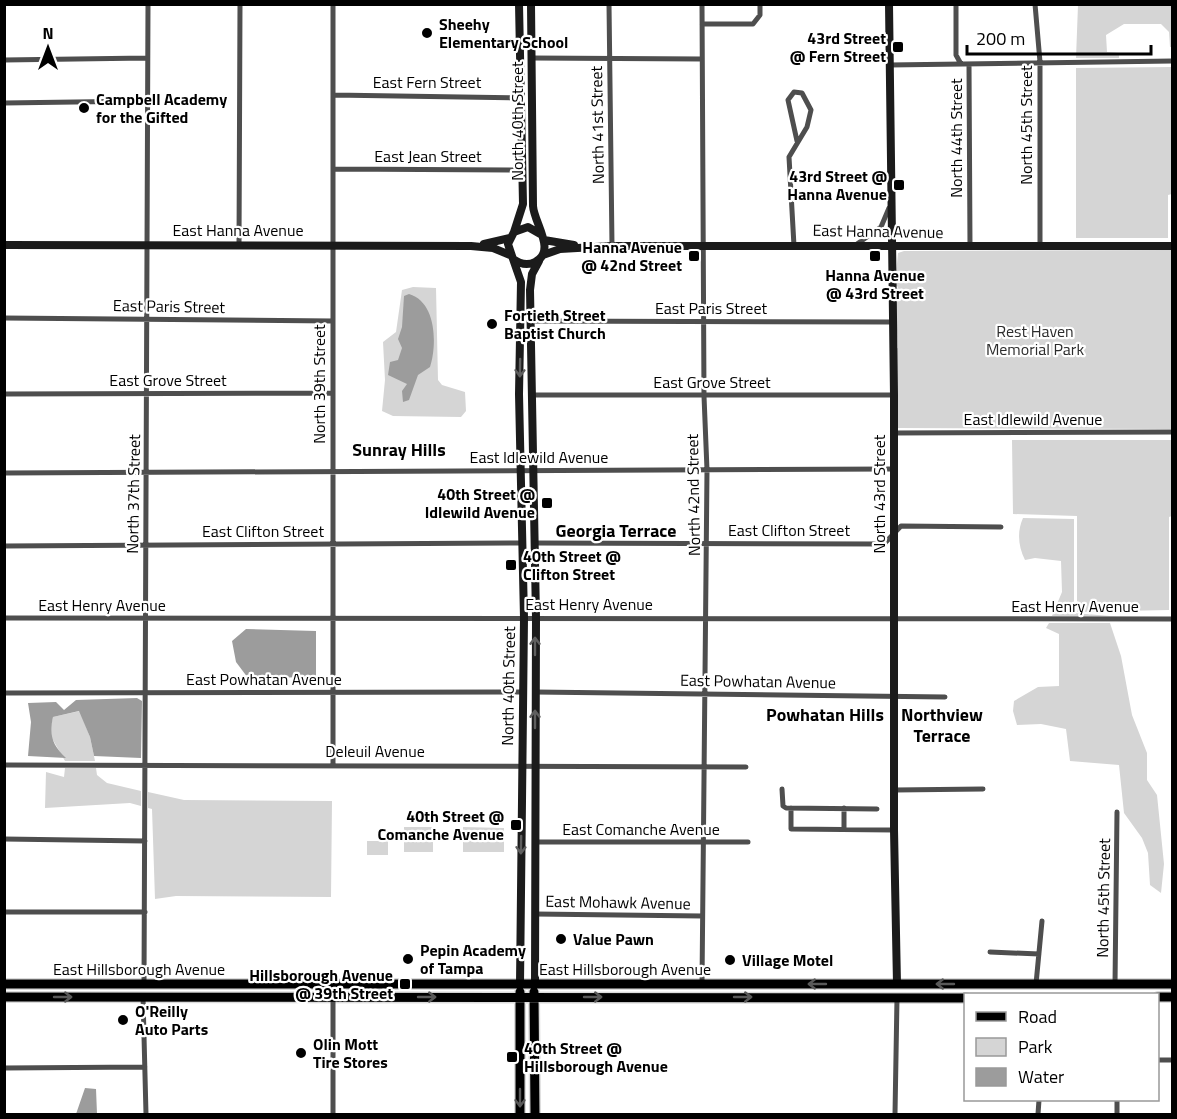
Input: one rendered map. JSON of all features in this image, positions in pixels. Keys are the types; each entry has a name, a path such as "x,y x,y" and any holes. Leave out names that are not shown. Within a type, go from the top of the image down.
{"main road":[{"name":"East Hillsborough Avenue","path":"4,984 1173,984"},
{"path":"116,998 144,984"},
{"path":"333,997 358,984"},
{"name":"North 40th Street","path":"520,984 520,1114"},
{"name":"North 40th Street","path":"535,984 535,1114"},
{"path":"876,998 883,990 893,990 897,984"},
{"path":"897,998 902,990 912,990 918,984"},
{"path":"144,998 175,985"},
{"path":"250,997 262,985"},
{"name":"East Hillsborough Avenue","path":"4,997 964,998"}],"street":[{"name":"North 37th Street","path":"144,984 148,4"},
{"path":"239,244 240,4"},
{"name":"North 39th Street","path":"333,4 333,764"},
{"name":"North 40th Street","path":"512,235 523,210 519,4"},
{"name":"North 40th Street","path":"531,4 534,215 543,237"},
{"name":"North 41st Street","path":"609,4 612,246"},
{"name":"North 42nd Street","path":"702,4 704,396 707,470 702,984"},
{"path":"702,24 753,24 760,15 760,4"},
{"name":"North 43rd Street","path":"889,4 891,322 894,395 893,696 897,984"},
{"name":"North 44th Street","path":"956,4 956,55 961,64"},
{"name":"North 45th Street","path":"1035,4 1040,62 1040,246"},
{"path":"4,60 147,58"},
{"path":"532,58 702,59"},
{"path":"890,65 1173,60"},
{"name":"North 44th Street","path":"969,64 970,247"},
{"path":"794,246 789,157 807,127 810,110 802,93 794,92 788,100 797,141"},
{"name":"East Fern Street","path":"333,95 520,98"},
{"path":"520,98 525,103 532,128"},
{"path":"4,103 146,101"},
{"name":"East Jean Street","path":"333,169 522,170"},
{"path":"850,246 864,241 881,227 891,201"},
{"path":"528,227 543,237 541,258 527,265 511,257 512,235 528,227"},
{"name":"East Hanna Avenue","path":"471,246 512,235"},
{"name":"East Hanna Avenue","path":"543,237 583,246"},
{"name":"East Hanna Avenue","path":"4,246 239,244 471,246 493,248 511,257"},
{"name":"East Hanna Avenue","path":"541,258 560,249 583,246 1173,246"},
{"name":"North 40th Street","path":"511,257 521,282 520,471 524,618 520,984"},
{"name":"North 40th Street","path":"535,984 536,618 531,282 541,258"},
{"name":"East Paris Street","path":"4,318 333,321"},
{"name":"East Paris Street","path":"532,321 891,322"},
{"name":"East Grove Street","path":"4,394 332,393"},
{"name":"East Grove Street","path":"531,395 894,395"},
{"name":"East Idlewild Avenue","path":"893,433 1173,432"},
{"name":"East Idlewild Avenue","path":"4,472 332,469 520,471 894,469"},
{"name":"East Clifton Street","path":"534,543 884,544 901,526 1001,527"},
{"name":"East Clifton Street","path":"4,546 522,543"},
{"name":"East Henry Avenue","path":"4,618 1173,619"},
{"name":"East Powhatan Avenue","path":"4,693 523,692"},
{"name":"East Powhatan Avenue","path":"535,692 945,697"},
{"name":"Deleuil Avenue","path":"4,765 333,764 746,767"},
{"path":"782,789 783,806 791,808 878,809"},
{"path":"895,790 983,789"},
{"path":"791,808 791,829 894,830"},
{"path":"844,808 844,829"},
{"name":"North 45th Street","path":"1115,984 1117,812"},
{"path":"4,839 145,841"},
{"name":"East Comanche Avenue","path":"535,842 702,844 748,842"},
{"path":"4,912 145,912"},
{"name":"East Mohawk Avenue","path":"535,914 702,916"},
{"path":"1036,984 1042,921"},
{"path":"990,952 1039,954"},
{"path":"333,997 333,1114"},
{"path":"144,998 146,1114"},
{"path":"895,1114 897,998"},
{"path":"4,1068 145,1067"}],"green space":[{"path":"1078,5 1172,5 1172,47 1170,47 1169,32 1161,24 1124,24 1106,35 1107,52 1119,53 1119,58 1076,58"},
{"path":"1172,67 1172,194 1168,195 1168,238 1076,238 1076,68"},
{"name":"Rest Haven Memorial Park","path":"1172,250 1172,429 898,428 895,293 898,287 895,285 898,253 904,251"},
{"path":"413,287 436,288 438,380 442,385 465,392 466,411 461,417 393,416 382,411 385,380 383,342 396,332 402,290"},
{"path":"1012,440 1172,440 1169,610 1077,612 1077,516 1013,514"},
{"path":"1023,518 1074,519 1074,613 1110,616 1052,616 1062,592 1061,561 1035,558 1025,560 1019,539"},
{"path":"1049,623 1110,623 1121,656 1132,715 1147,753 1147,780 1157,795 1164,864 1161,893 1150,885 1148,853 1142,838 1124,813 1119,765 1070,761 1066,729 1041,724 1017,725 1013,711 1014,701 1038,687 1059,686 1059,634 1046,628"},
{"path":"80,711 90,737 95,761 65,761 49,733 53,717"},
{"path":"65,768 96,768 97,775 107,783 141,791 141,806 130,803 45,808 46,772 64,777"},
{"path":"148,792 184,800 332,801 331,897 176,896 155,899 152,809 148,808"},
{"path":"404,827 433,827 433,852 404,852"},
{"path":"463,827 504,828 504,852 463,852"},
{"path":"367,841 388,841 388,855 367,855"}],"water":[{"path":"409,294 425,306 430,315 434,348 430,367 418,375 409,400 403,402 402,391 407,384 388,375 390,362 398,360 402,348 398,339 402,327 404,296"},
{"path":"246,629 316,631 316,677 248,678 236,662 232,641"},
{"path":"137,698 142,701 141,758 94,756 90,737 79,711 53,717 51,729 53,739 57,749 66,758 28,756 31,722 28,703 56,702 64,710 76,700"},
{"path":"85,1088 96,1089 97,1114 76,1114"}],"place":[{"name":"Sheehy Elementary School","path":"427,33"},
{"name":"43rd Street @ Fern Street","path":"898,47"},
{"name":"Campbell Academy for the Gifted","path":"84,108"},
{"name":"43rd Street @ Hanna Avenue","path":"899,185"},
{"name":"Hanna Avenue @ 42nd Street","path":"694,256"},
{"name":"Hanna Avenue @ 43rd Street","path":"875,256"},
{"name":"Fortieth Street Baptist Church","path":"492,324"},
{"name":"40th Street @ Idlewild Avenue","path":"547,503"},
{"name":"40th Street @ Clifton Street","path":"511,565"},
{"name":"40th Street @ Comanche Avenue","path":"516,825"},
{"name":"Value Pawn","path":"561,939"},
{"name":"Pepin Academy of Tampa","path":"408,959"},
{"name":"Village Motel","path":"730,960"},
{"name":"Hillsborough Avenue @ 39th Street","path":"405,984"},
{"name":"O'Reilly Auto Parts","path":"123,1020"},
{"name":"Olin Mott Tire Stores","path":"301,1053"},
{"name":"40th Street @ Hillsborough Avenue","path":"512,1057"}],"district":[{"name":"Sunray Hills","path":"399,449"},
{"name":"Georgia Terrace","path":"616,530"},
{"name":"Powhatan Hills","path":"825,714"},
{"name":"Northview Terrace","path":"942,724"}]}
